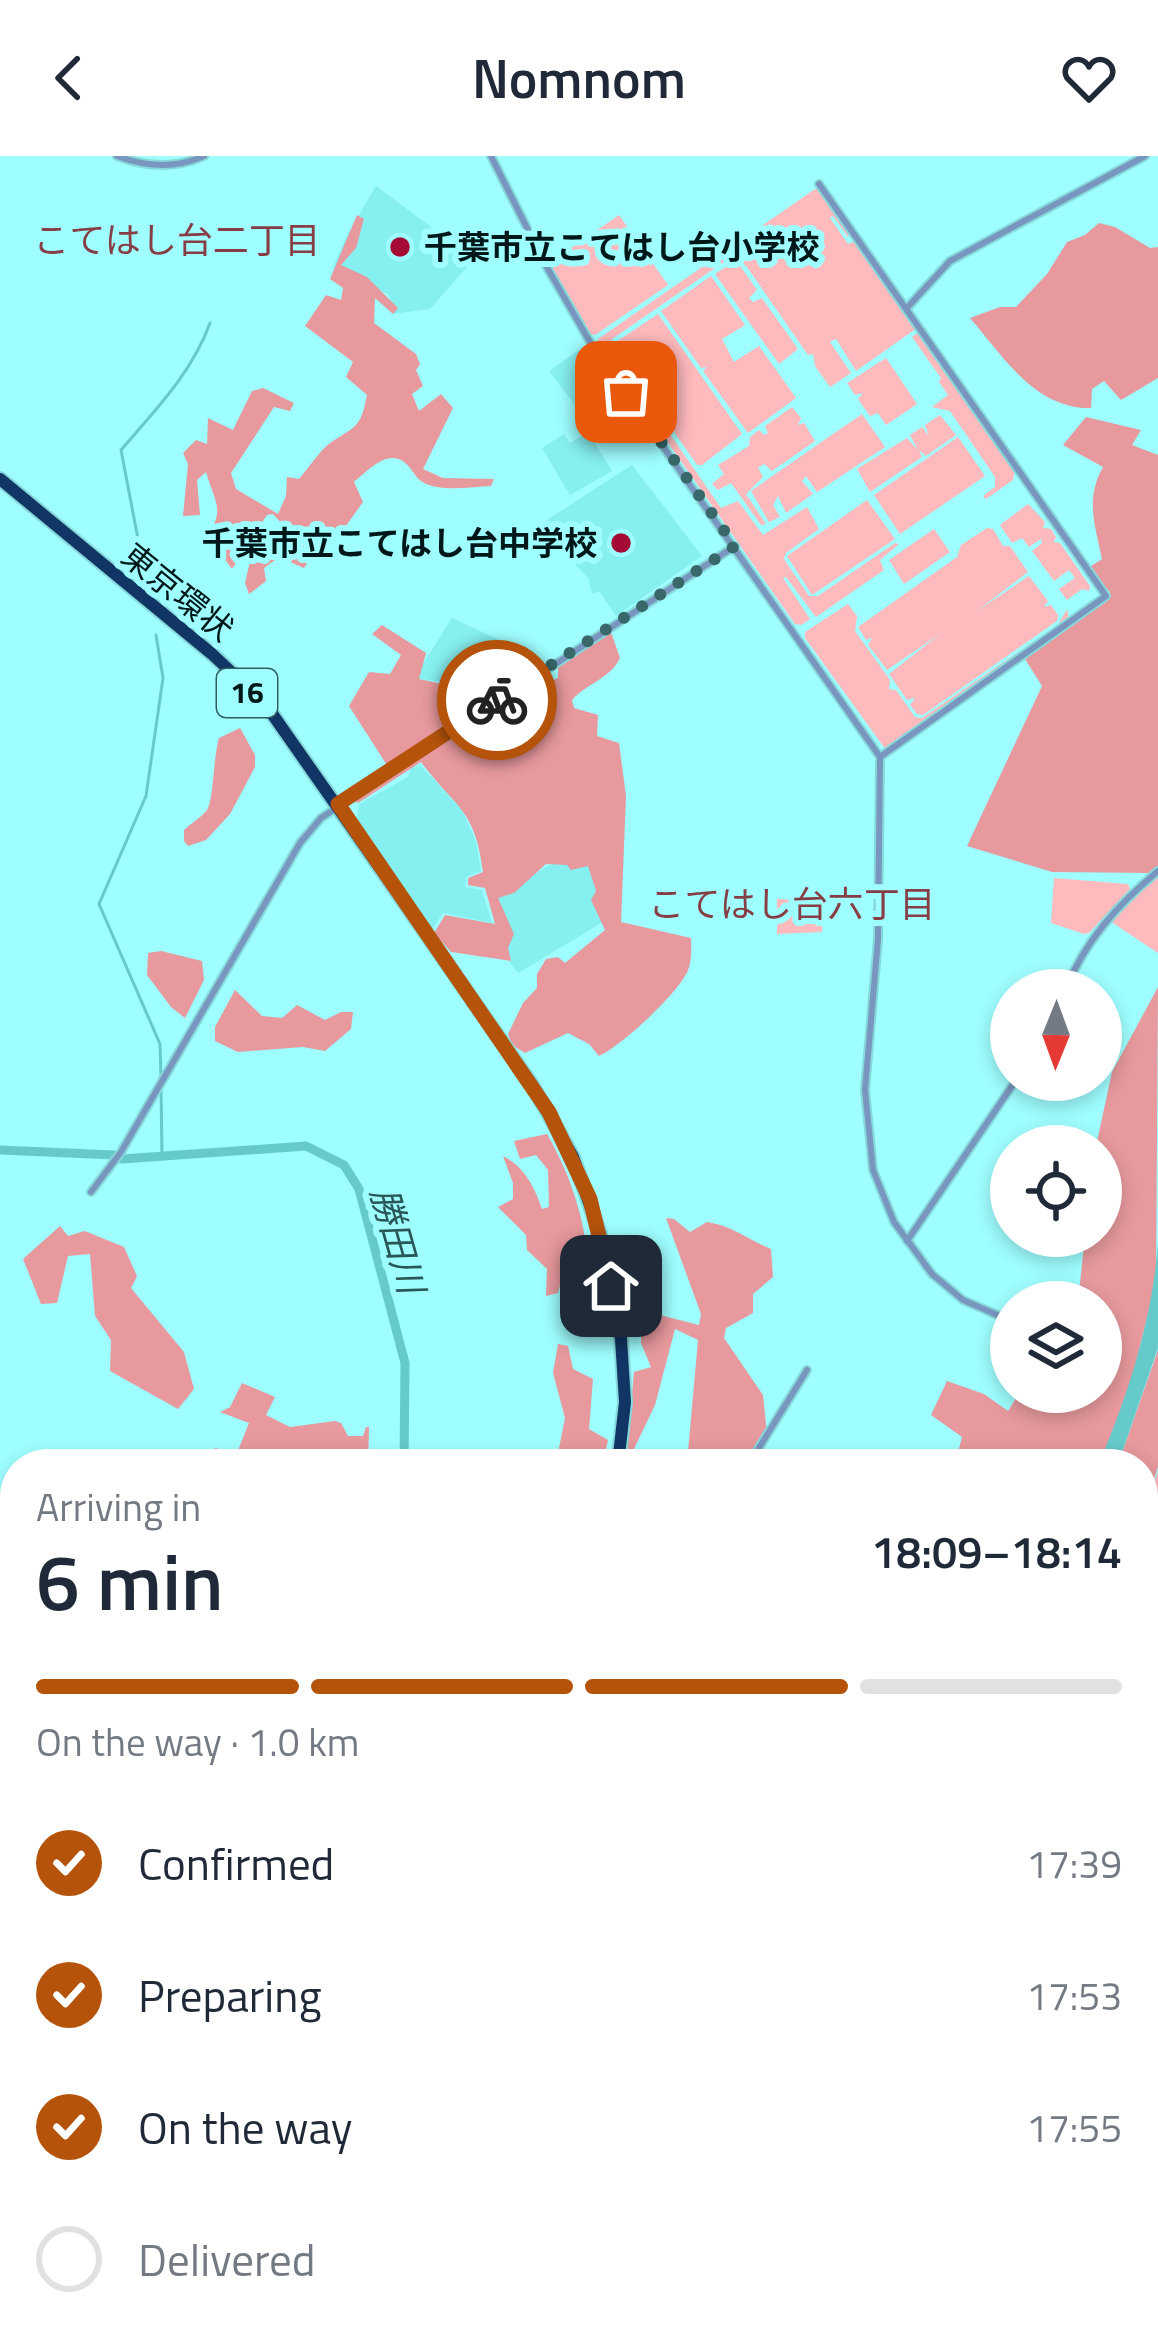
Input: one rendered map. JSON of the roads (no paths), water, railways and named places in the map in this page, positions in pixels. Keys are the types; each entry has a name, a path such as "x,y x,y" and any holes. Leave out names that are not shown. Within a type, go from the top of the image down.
{"highway":[{"name":"東京環状","path":"0,484 236,682 272,721 536,1102 565,1154 594,1236 615,1337 616,1449"}],"street":[{"path":"117,156 151,165 204,156"},
{"path":"490,156 590,342 880,757 878,939 865,1090 873,1170 886,1208 907,1241 948,1288 990,1310"},
{"path":"906,309 950,261 1145,156"},
{"path":"819,184 1106,596 880,757"},
{"path":"91,1192 130,1138 300,843 335,806 735,546"},
{"path":"1074,969 1105,920 1158,871"},
{"path":"907,1241 1002,1101"},
{"path":"758,1449 807,1370"}],"waterway":[{"path":"147,586 121,450 183,375 210,323"},
{"path":"156,635 163,678 146,796 99,904 160,1044 161,1077"},
{"path":"161,1086 162,1157"},
{"name":"勝田川","path":"0,1150 122,1159 306,1146 344,1165 359,1189 405,1363 404,1449"}],"place":[{"name":"千葉市立こてはし台小学校","path":"400,247"},
{"name":"千葉市立こてはし台中学校","path":"621,543"}],"district":[{"name":"こてはし台二丁目","path":"177,240"},
{"name":"こてはし台六丁目","path":"792,904"}]}
